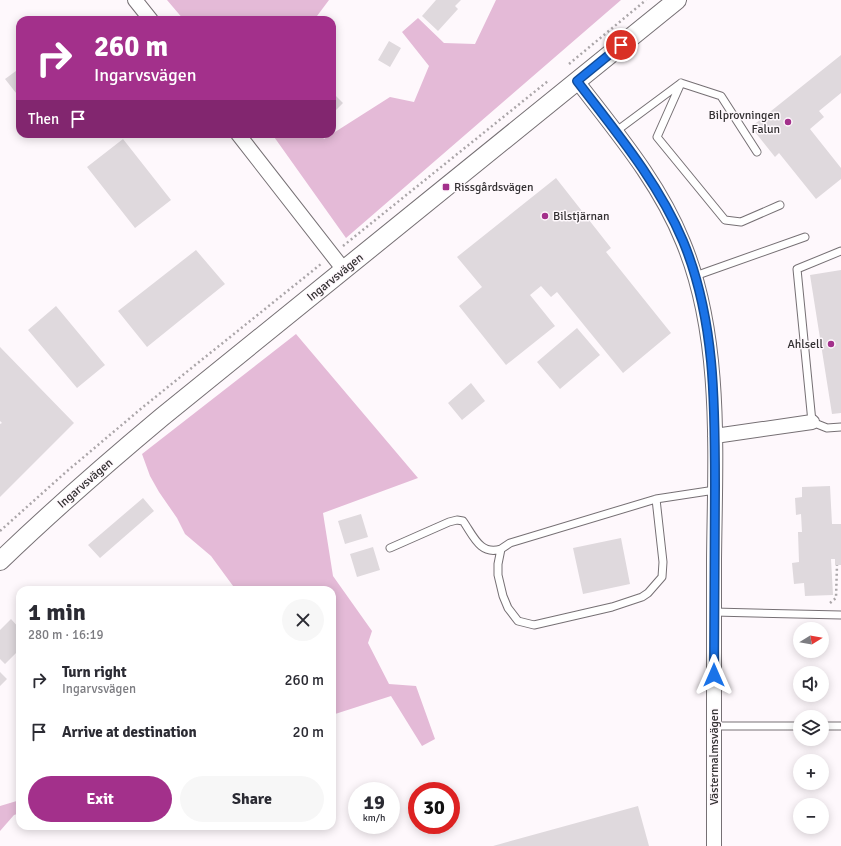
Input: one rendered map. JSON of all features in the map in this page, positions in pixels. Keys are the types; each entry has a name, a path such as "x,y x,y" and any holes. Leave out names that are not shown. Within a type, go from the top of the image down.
{"street":[{"path":"135,0 148,16"},
{"name":"Ingarvsvägen","path":"0,561 49,514 107,463 677,0"},
{"name":"Västermalmsvägen","path":"577,81 638,162 656,188 667,208 684,242 695,276 710,345 713,375 715,436 714,846"},
{"path":"241,138 344,270"},
{"path":"715,436 812,422"}],"lane":[{"path":"615,132 681,83"},
{"path":"681,83 722,96 757,152"},
{"path":"681,83 657,137 725,220 741,222 780,205"},
{"path":"695,276 805,237"},
{"path":"841,251 797,269 812,422 827,428 841,427"},
{"path":"390,548 449,522 457,520 463,521 475,540 484,548 493,552 510,543 656,499 715,490"},
{"path":"501,549 498,574 503,596 508,608 518,621 534,625 642,597 648,593 662,577 663,562 656,499"},
{"path":"714,612 841,615"},
{"path":"714,726 793,726"},
{"path":"829,726 841,726"}],"path":[{"path":"818,614 836,598 837,565"}],"shaded area":[{"path":"167,0 329,0 317,16 181,16"},
{"path":"496,0 621,0 346,238 275,138 336,138 336,131 390,97 414,102 429,66 402,32 418,18 444,43 475,44"},
{"path":"296,334 418,478 323,513 333,576 372,631 368,643 389,684 416,686 435,739 422,746 391,696 336,714 336,586 233,586 211,556 185,534 177,518 150,476 142,454"},
{"path":"16,801 16,814 0,831 0,806"}],"building":[{"path":"436,0 461,0 455,6 458,9 438,31 422,16"},
{"path":"389,41 401,48 390,67 378,60"},
{"name":"Bilprovningen Falun","path":"841,55 841,93 819,111 824,117 810,129 841,168 841,179 816,199 779,153 775,157 751,127"},
{"path":"16,71 16,93 5,79"},
{"path":"336,96 343,103 336,110"},
{"path":"123,139 171,200 135,228 87,167"},
{"path":"556,178 611,248 606,252 671,333 623,373 557,292 551,297 541,286 530,295 555,326 506,365 459,306 482,287 457,257"},
{"path":"196,250 225,284 147,347 118,311"},
{"name":"Ahlsell","path":"841,270 841,413 832,414 810,275"},
{"path":"56,306 105,365 77,388 28,330"},
{"path":"577,328 600,355 560,389 537,362"},
{"path":"0,347 74,423 0,497 0,424 2,423 0,421"},
{"path":"471,383 485,401 462,420 448,403"},
{"path":"830,486 832,524 841,524 841,565 835,565 835,559 831,559 833,595 805,596 804,583 794,584 792,563 799,562 798,532 802,532 801,514 796,515 795,498 802,497 802,487"},
{"path":"143,498 154,511 100,558 88,545"},
{"path":"361,514 368,537 345,544 338,521"},
{"path":"621,538 630,584 583,594 573,548"},
{"path":"373,547 380,570 357,577 350,554"},
{"path":"11,619 16,625 16,653 5,664 0,659 0,630"},
{"path":"0,672 7,679 0,686"},
{"path":"638,806 649,846 493,846"}],"place":[{"name":"Bilprovningen Falun","path":"788,122"},
{"name":"Rissgårdsvägen","path":"446,187"},
{"name":"Bilstjärnan","path":"545,216"},
{"name":"Ahlsell","path":"831,344"}],"route":[{"path":"621,45 577,81 656,188 684,242 697,282 710,345 713,375 715,436 714,675"}]}
